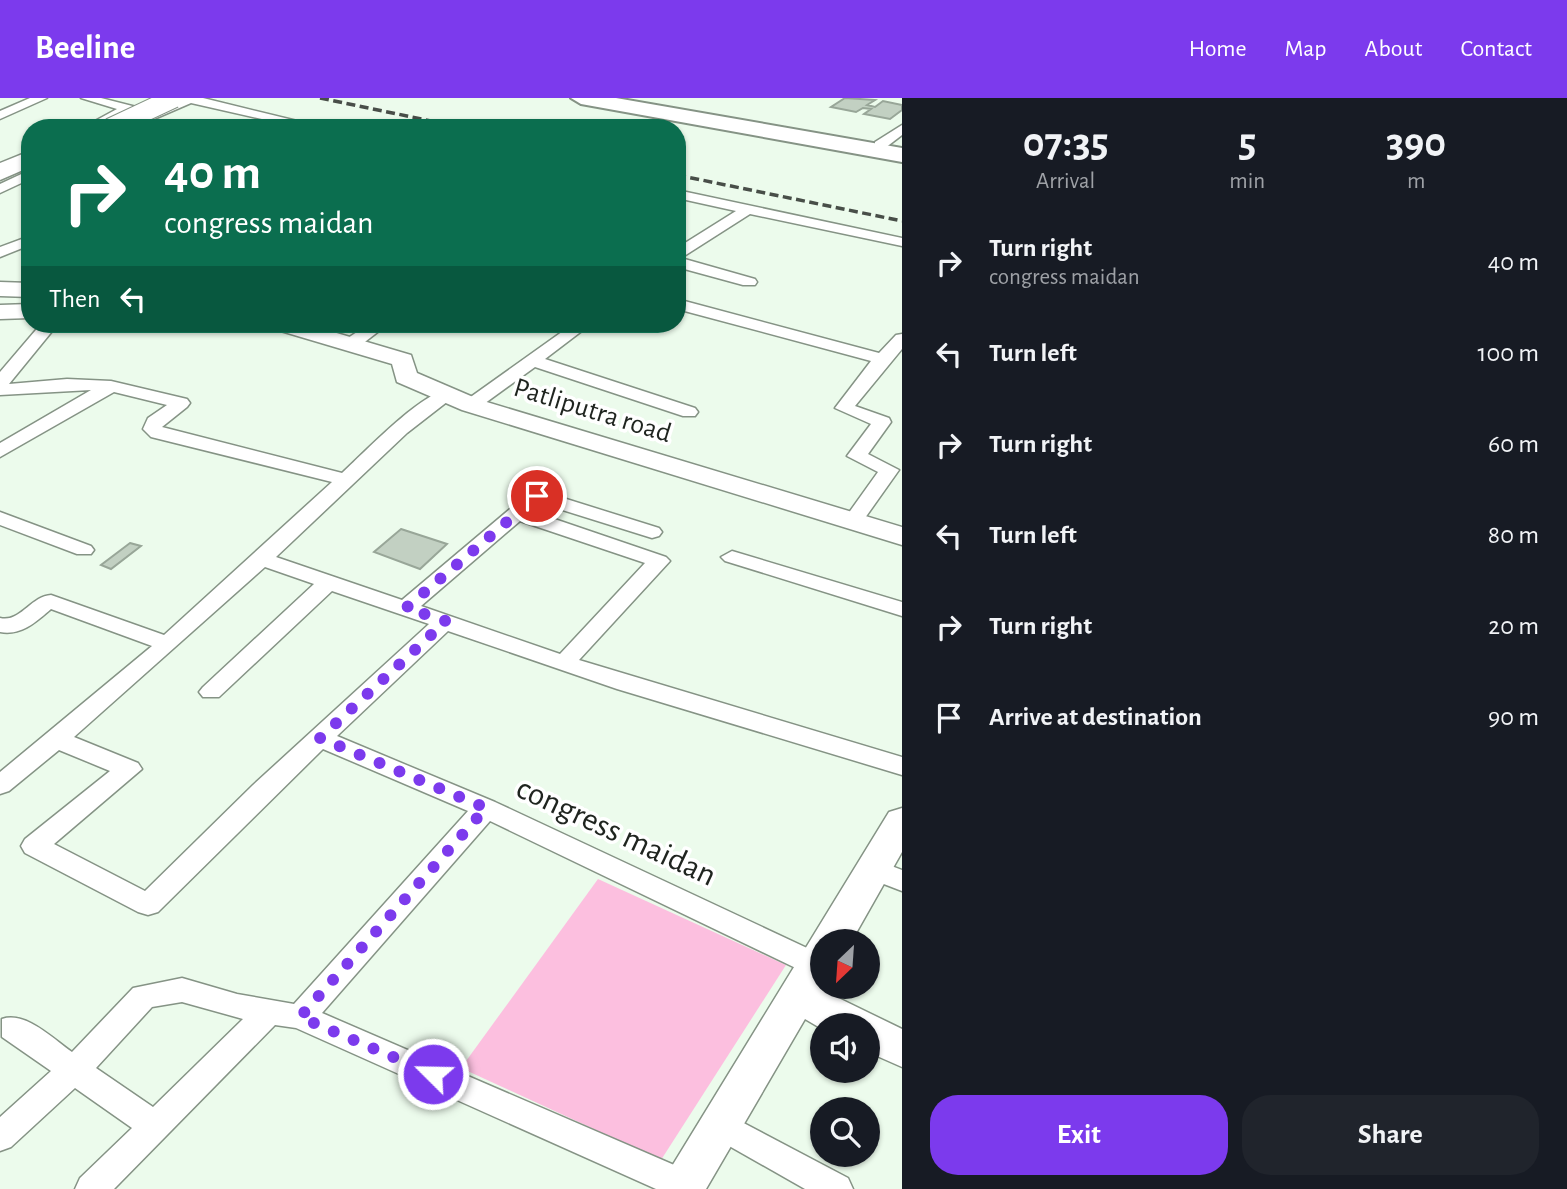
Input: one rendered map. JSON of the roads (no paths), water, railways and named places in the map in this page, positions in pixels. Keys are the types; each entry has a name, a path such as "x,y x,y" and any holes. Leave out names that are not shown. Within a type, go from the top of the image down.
{"highway":[{"path":"581,98 902,152"},
{"path":"607,98 880,145 902,152"}],"street":[{"path":"0,115 41,98"},
{"path":"87,98 154,115"},
{"path":"118,119 162,98"},
{"path":"129,119 174,98"},
{"path":"146,119 180,101 191,99 280,119"},
{"path":"106,119 129,108"},
{"path":"880,145 902,129"},
{"path":"0,168 21,159"},
{"path":"0,177 21,167"},
{"path":"0,189 21,178"},
{"path":"686,196 902,242"},
{"path":"686,249 748,209"},
{"path":"0,252 21,244"},
{"path":"686,264 749,282"},
{"path":"0,289 21,290"},
{"path":"686,306 882,359"},
{"path":"0,312 21,311"},
{"path":"0,383 42,333"},
{"name":"Patliputra road","path":"313,333 402,360 407,377 471,405 902,536"},
{"path":"351,344 367,333"},
{"path":"471,405 570,333"},
{"path":"853,521 889,470 857,456 882,422 844,408 882,359 902,339"},
{"path":"530,360 689,412"},
{"path":"0,390 67,384 111,386 181,402 155,422 152,429 158,433 346,480"},
{"path":"0,451 111,386"},
{"path":"0,785 57,740 168,644 400,429 446,394"},
{"path":"406,608 537,496 652,532"},
{"path":"517,513 659,561 564,663"},
{"path":"0,518 84,550"},
{"path":"732,557 902,609"},
{"path":"262,559 564,663 902,766"},
{"path":"211,692 329,582"},
{"path":"3,627 17,625 51,601 168,644"},
{"path":"57,740 130,769 34,846 148,905 320,738 446,621"},
{"path":"320,738 486,808"},
{"name":"congress maidan","path":"92,1189 155,1126 284,1014 486,808 810,961"},
{"path":"844,929 888,875 902,821"},
{"path":"0,1137 104,1042 143,996 182,990 237,1006 284,1014 682,1187 810,974"},
{"path":"13,1028 75,1068 155,1126"},
{"path":"880,1037 902,1049"},
{"path":"719,1124 836,1189"}],"railway":[{"path":"320,98 422,119"},
{"path":"686,177 902,221"}]}
